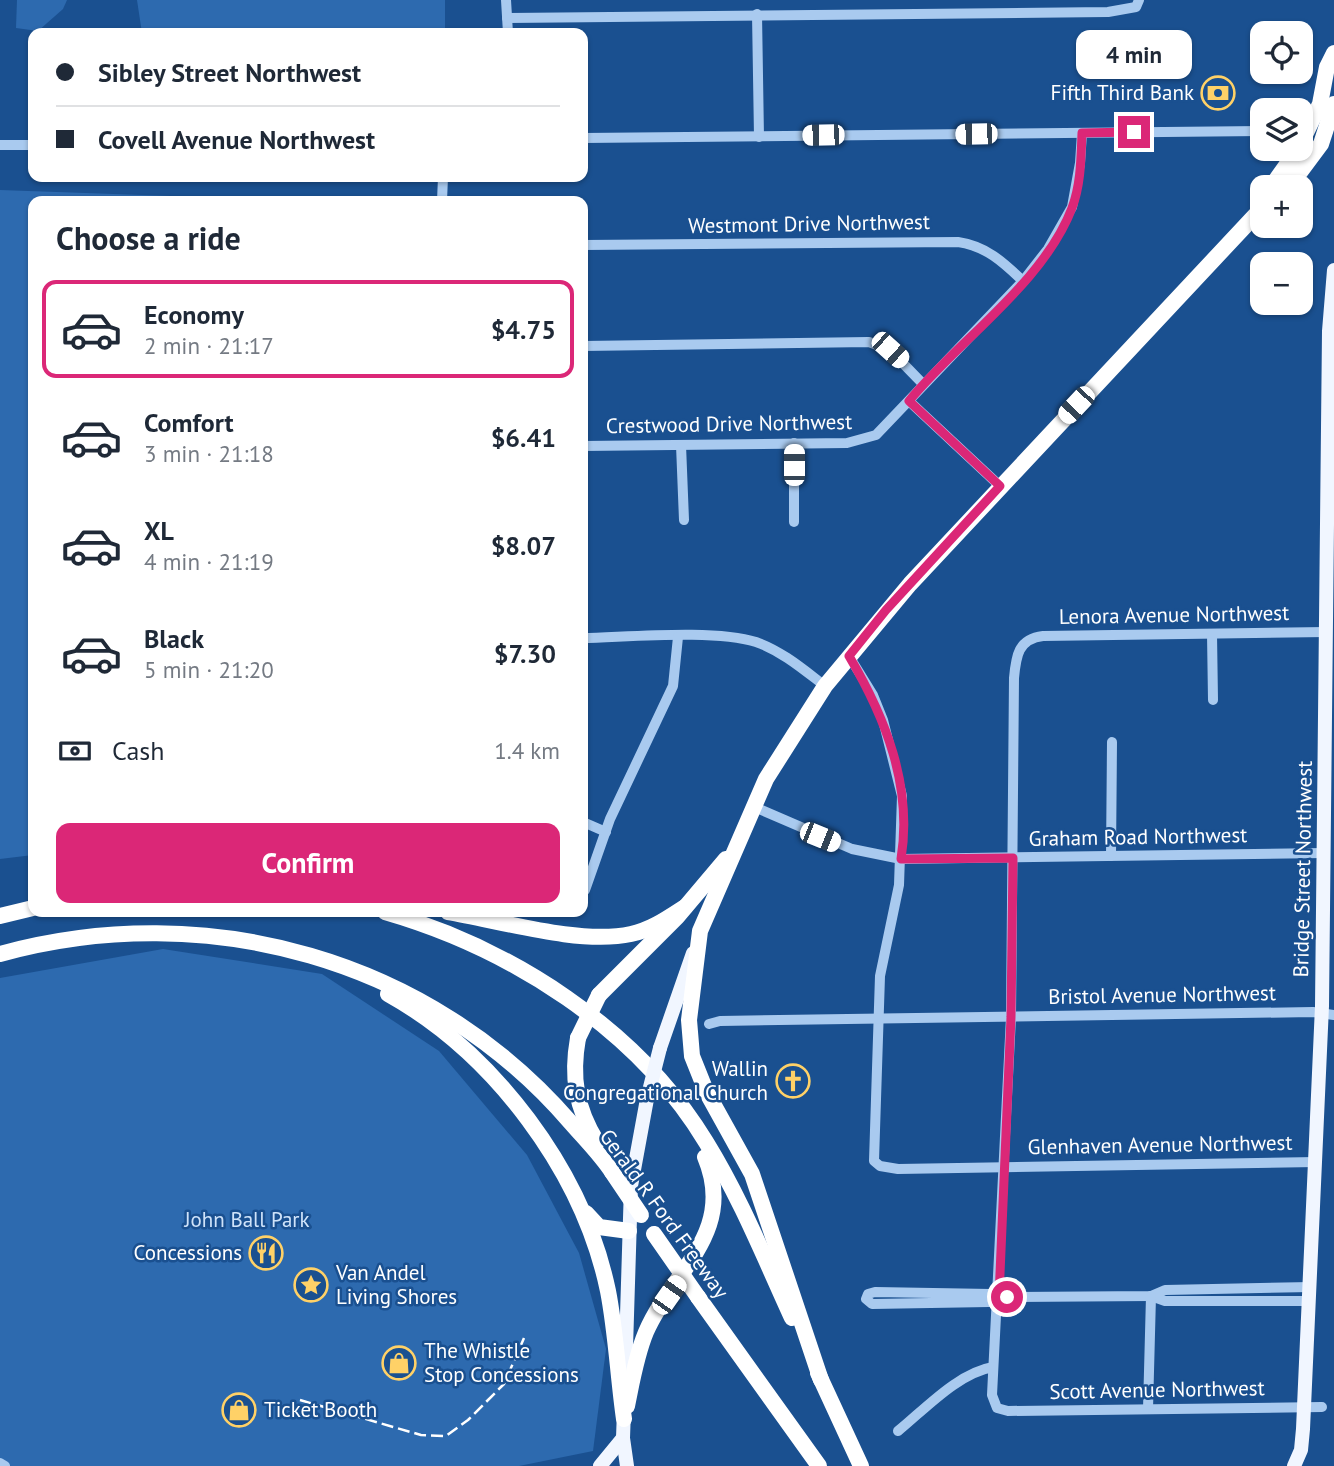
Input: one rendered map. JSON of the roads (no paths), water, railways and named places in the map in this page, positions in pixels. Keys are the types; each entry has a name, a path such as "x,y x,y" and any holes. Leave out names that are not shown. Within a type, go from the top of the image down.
{"highway":[{"path":"1313,115 1323,97 1327,67 1334,53"},
{"path":"1298,175 1330,131 1334,104"},
{"path":"821,1380 757,1187 736,1142 706,1091 692,1056 689,1020 700,931 752,806 790,739 825,686 886,610 1250,221"},
{"path":"611,1170 580,1112 574,1072 578,1038 599,995 685,907 732,853"},
{"path":"475,917 573,935 612,937 653,927 685,907"},
{"path":"0,916 28,909"},
{"path":"400,917 476,946 562,995 618,1039 668,1091 705,1140 727,1180 861,1466"},
{"name":"Gerald R Ford Freeway","path":"0,954 69,939 159,932 244,939 331,961 375,977 421,1000 479,1038 540,1089 611,1170 819,1466"},
{"path":"331,961 418,1013 484,1069 516,1105 550,1153 576,1200 594,1243 608,1293 624,1419"},
{"path":"624,1419 646,1331 698,1252 713,1210 712,1176 706,1159 668,1091"},
{"path":"576,1200 599,1227 629,1231"}],"main road":[{"name":"Bridge Street Northwest","path":"1294,1466 1301,1450 1316,1162 1328,1014 1324,853 1326,632 1330,571 1329,331 1334,271"},
{"path":"627,1466 623,1438 631,1186 647,1099 660,1048 700,931"},
{"path":"600,1466 623,1438"}],"street":[{"path":"506,0 508,28"},
{"path":"918,0 918,13"},
{"path":"507,18 1108,12 1138,4"},
{"path":"757,14 759,137"},
{"path":"588,138 1250,131"},
{"path":"1000,486 909,401 1023,281 1048,249 1072,207 1082,133"},
{"path":"0,145 28,145"},
{"name":"Westmont Drive Northwest","path":"588,246 958,242 977,245 992,254 1023,281"},
{"path":"588,346 869,342 890,350 923,384"},
{"name":"Crestwood Drive Northwest","path":"588,446 860,442 876,435 909,401"},
{"path":"794,443 794,522"},
{"path":"681,445 684,520"},
{"name":"Lenora Avenue Northwest","path":"1013,858 1014,678 1017,656 1024,643 1043,636 1326,632"},
{"path":"1212,635 1213,700"},
{"path":"588,638 714,636 758,643 771,648 825,686"},
{"path":"588,882 606,832 673,686 678,637"},
{"path":"849,656 873,695 898,772 902,796 899,885 882,957 877,1018"},
{"path":"1111,856 1112,742"},
{"name":"Graham Road Northwest","path":"752,806 852,849 901,859 1324,853"},
{"path":"588,824 606,832"},
{"path":"898,1432 968,1378 980,1370 993,1367 999,1297 1011,1017 1013,858"},
{"name":"Bristol Avenue Northwest","path":"709,1024 720,1021 877,1018 1328,1014"},
{"name":"Glenhaven Avenue Northwest","path":"877,1018 872,1155 880,1166 898,1169 1316,1162"},
{"path":"866,1299 868,1294 875,1292 991,1294 999,1297 1151,1296 1165,1290 1310,1294"},
{"path":"1148,1409 1151,1296"},
{"name":"Scott Avenue Northwest","path":"993,1367 995,1404 997,1408 1008,1411 1322,1407"},
{"path":"0,1463 5,1466"}],"railway":[{"path":"300,1400 421,1435 446,1436 468,1420 504,1384 524,1338"}],"place":[{"name":"Fifth Third Bank","path":"1218,93"},
{"name":"Wallin Congregational Church","path":"793,1081"},
{"name":"Concessions","path":"266,1253"},
{"name":"Van Andel Living Shores","path":"311,1285"},
{"name":"The Whistle Stop Concessions","path":"399,1363"},
{"name":"Ticket Booth","path":"239,1410"}],"park label":[{"name":"John Ball Park","path":"247,1220"}]}
